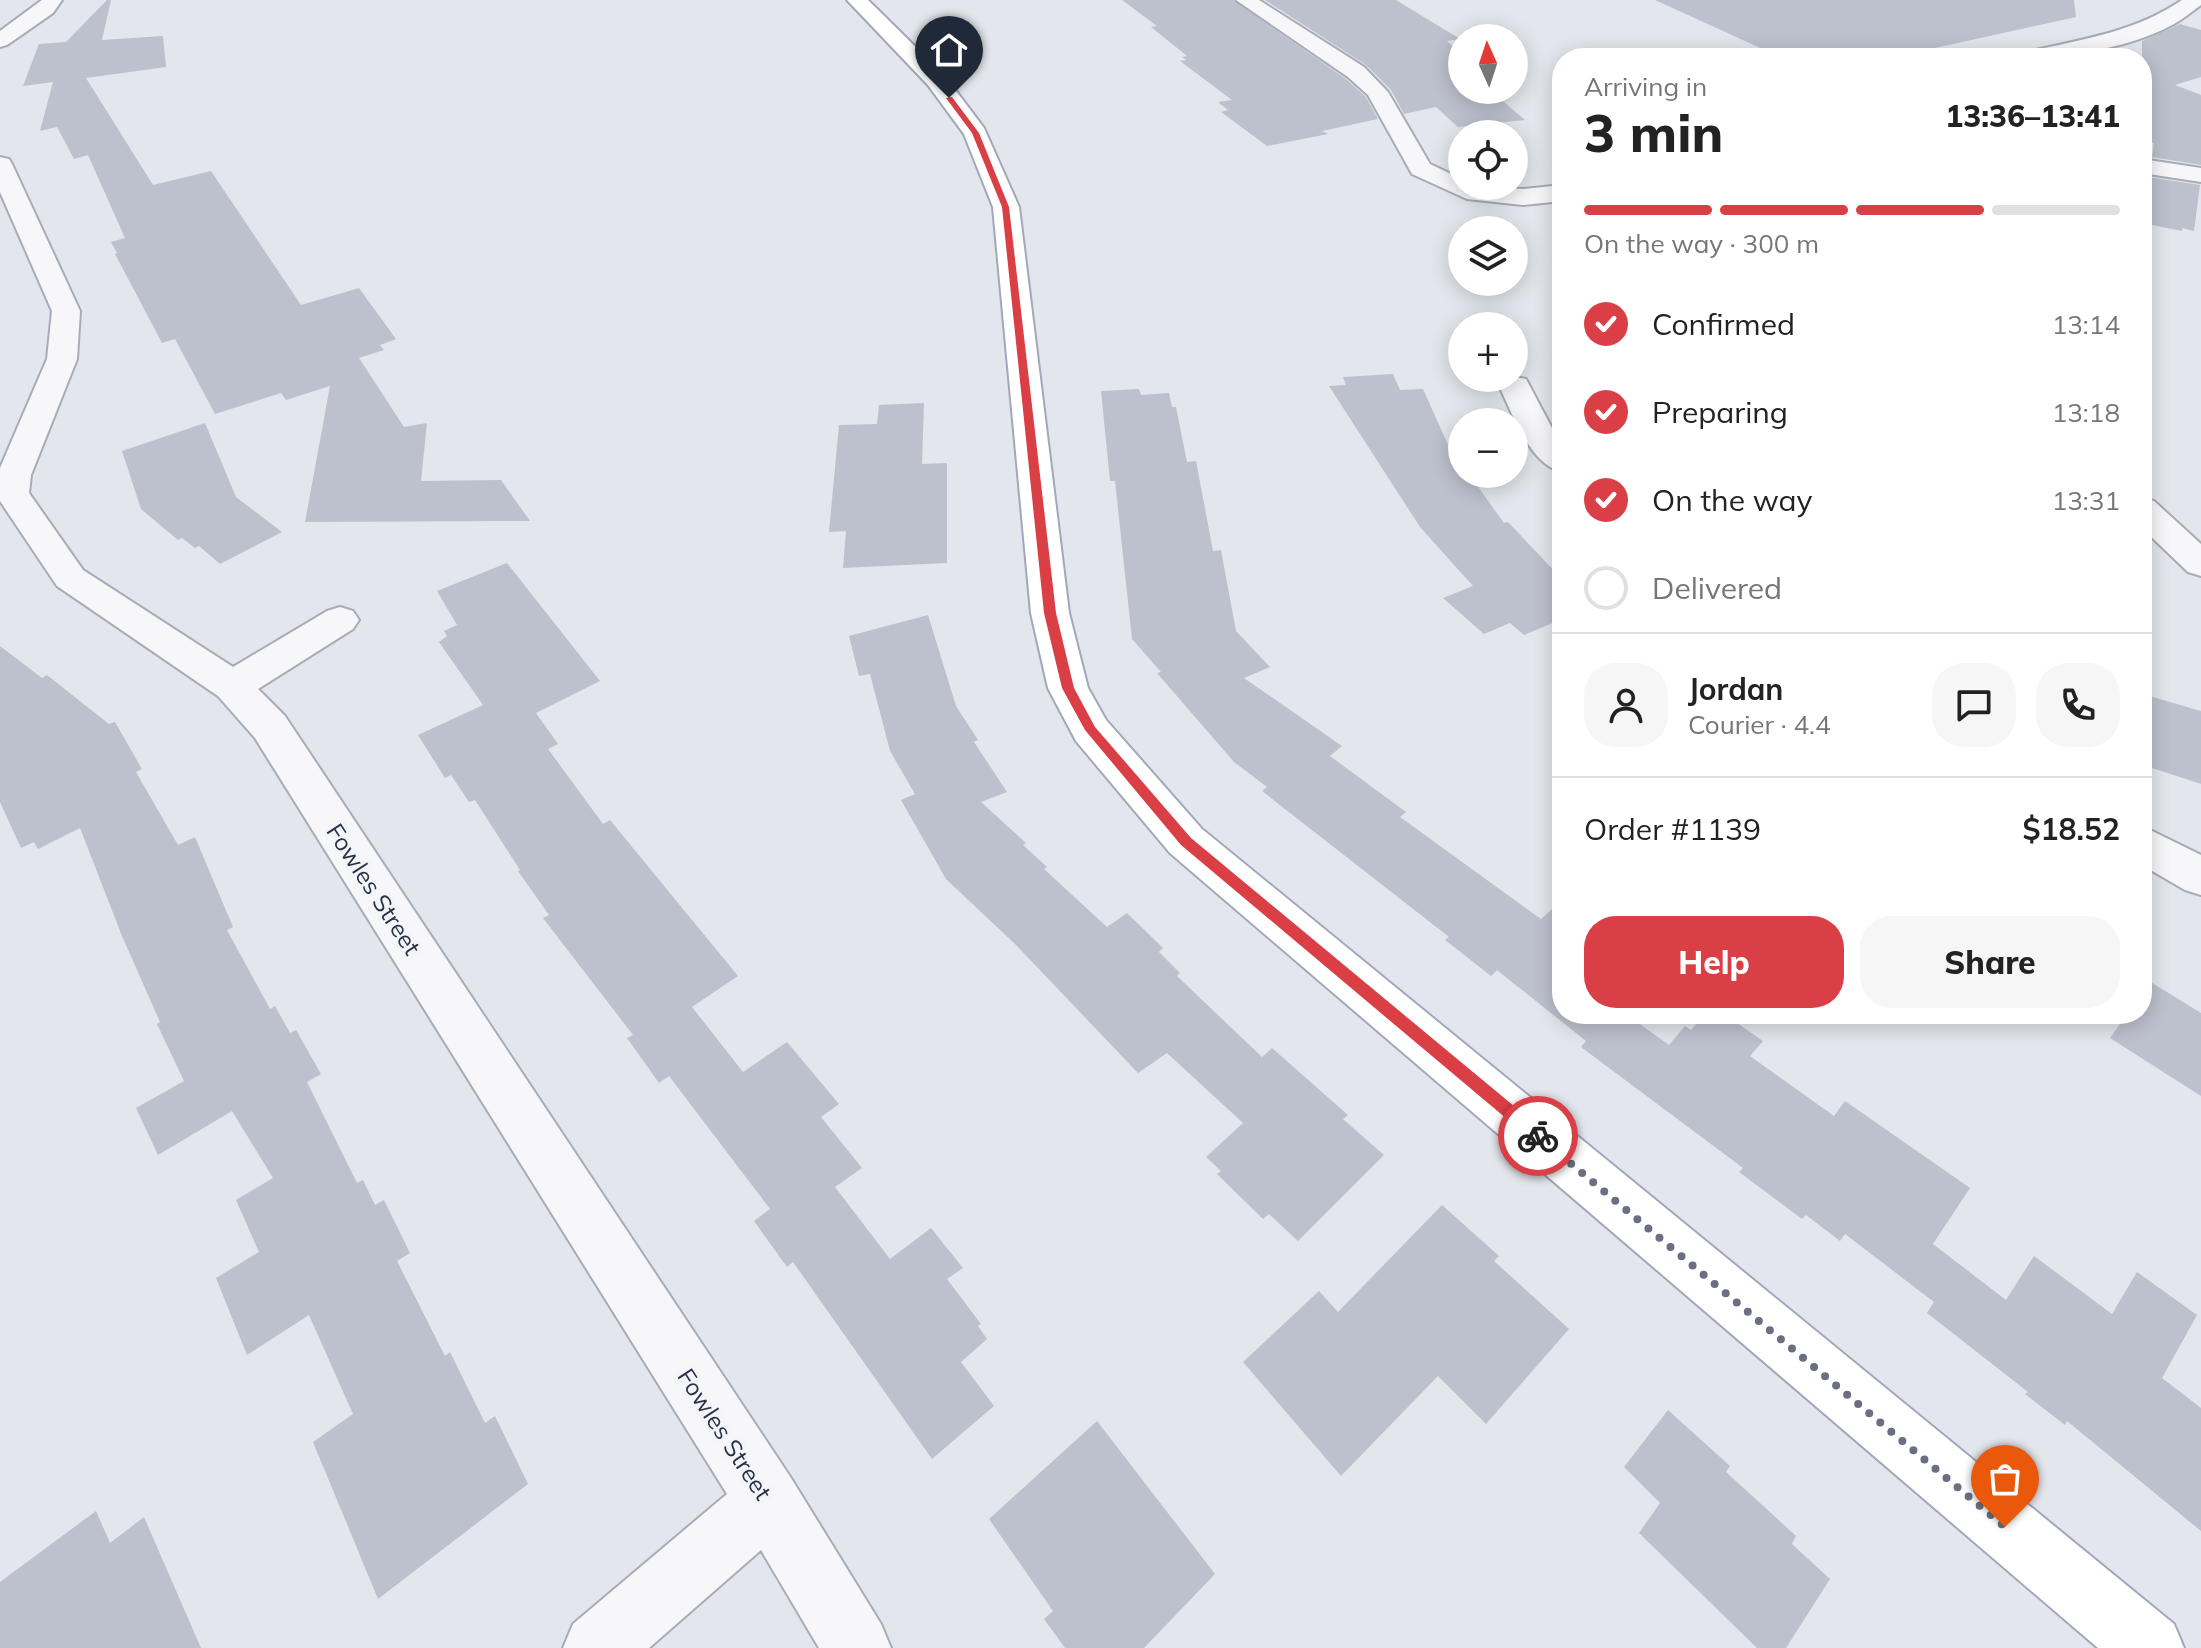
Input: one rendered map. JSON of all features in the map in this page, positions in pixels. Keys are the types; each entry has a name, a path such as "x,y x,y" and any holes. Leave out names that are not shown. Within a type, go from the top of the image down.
{"main road":[{"path":"857,0 936,80 976,133 1006,207 1050,613 1068,688 1091,730 1186,841 2150,1648"}],"street":[{"path":"0,41 46,9 52,0"},
{"path":"1246,0 1356,72 1377,92 1421,169 1467,191 1523,197 1552,194"},
{"path":"2071,48 2163,22 2195,0"},
{"name":"Fowles Street","path":"0,164 66,311 62,359 7,477 12,493 70,578 232,686 270,727 768,1501 857,1648"},
{"path":"2152,168 2201,175"},
{"path":"1518,392 1538,433 1552,450"},
{"path":"2152,518 2201,564"},
{"path":"232,686 340,620"},
{"path":"2152,850 2201,877"},
{"path":"597,1648 768,1501"}],"building":[{"path":"107,0 111,0 102,40 163,36 166,67 86,78 153,185 211,171 301,305 359,288 396,339 380,345 384,350 359,358 404,427 427,423 421,481 501,480 530,521 305,522 330,386 286,400 281,393 215,414 175,339 162,343 115,254 111,242 125,238 88,155 74,159 57,127 40,131 53,82 23,86 39,44 66,42"},
{"path":"1122,0 1233,0 1346,79 1366,97 1378,119 1322,131 1328,134 1267,146 1221,112 1228,110 1218,102 1232,100 1180,61 1186,60 1182,57 1187,56 1151,27 1157,26"},
{"path":"1265,0 1396,0 1448,32 1448,104 1506,104 1525,120 1450,120 1436,107 1404,114 1391,90 1366,65"},
{"path":"1655,0 2074,0 2076,17 1935,48 1760,48"},
{"path":"2180,24 2201,30 2201,77 2175,85 2201,95 2201,165 2152,157 2152,48 2142,48 2142,41"},
{"path":"2152,178 2200,185 2194,231 2182,228 2182,231 2152,225"},
{"path":"1393,374 1400,390 1423,389 1448,445 1448,488 1479,488 1504,523 1508,522 1552,568 1552,623 1524,635 1510,623 1484,634 1443,598 1473,586 1420,527 1329,386 1346,385 1343,377"},
{"path":"1139,389 1141,395 1169,393 1172,407 1176,407 1187,462 1196,461 1213,551 1221,550 1236,631 1270,667 1244,678 1342,746 1330,756 1406,812 1400,817 1541,919 1552,909 1552,1014 1497,970 1491,976 1445,940 1449,937 1262,791 1267,787 1234,762 1157,673 1161,672 1132,639 1115,481 1110,481 1101,391"},
{"path":"924,403 922,464 947,463 947,563 843,568 846,531 829,532 839,425 877,424 879,405"},
{"path":"205,423 236,497 282,532 220,564 199,546 195,548 182,538 178,540 141,509 122,451"},
{"path":"507,563 600,681 536,713 558,744 548,749 603,824 610,820 738,976 692,1007 743,1072 787,1042 839,1104 821,1117 862,1168 835,1187 890,1259 931,1228 963,1268 947,1279 981,1324 978,1326 987,1339 961,1362 994,1406 932,1459 793,1262 787,1267 754,1221 770,1209 669,1076 659,1083 627,1038 633,1035 543,918 549,915 475,800 469,802 451,775 445,778 418,735 483,705 439,642 447,636 444,631 457,625 437,591"},
{"path":"928,615 956,706 978,740 974,742 1007,792 981,802 1026,843 1023,845 1047,867 1044,869 1107,927 1127,913 1163,948 1159,952 1180,973 1177,976 1262,1057 1272,1048 1348,1115 1343,1119 1384,1155 1298,1241 1269,1214 1263,1219 1217,1174 1221,1171 1206,1157 1243,1123 1167,1053 1138,1073 1016,945 946,879 901,800 915,794 890,751 870,674 859,676 849,636"},
{"path":"0,646 42,678 47,675 109,724 115,722 142,769 136,772 178,845 195,837 233,927 227,930 270,1009 275,1006 290,1033 296,1030 321,1074 307,1082 357,1183 363,1180 375,1205 384,1200 410,1253 397,1261 445,1356 450,1352 485,1423 495,1416 528,1484 378,1599 313,1442 353,1414 309,1315 247,1355 216,1278 259,1252 236,1200 273,1178 232,1111 158,1155 136,1108 184,1081 157,1024 160,1022 80,828 38,849 34,842 21,848 0,802"},
{"path":"2152,697 2201,711 2201,784 2152,768"},
{"path":"2152,983 2201,1013 2201,1096 2110,1038 2120,1024 2152,1024"},
{"path":"1565,1024 1640,1024 1669,1045 1685,1026 1691,1030 1696,1024 1738,1024 1763,1041 1750,1056 1834,1116 1845,1101 1970,1188 1933,1244 2006,1300 2034,1256 2112,1314 2137,1272 2197,1315 2162,1378 2201,1408 2201,1531 2067,1421 2065,1425 1927,1313 1934,1302 1845,1234 1840,1241 1806,1215 1802,1219 1739,1172 1743,1168 1581,1047 1586,1041"},
{"path":"1442,1205 1499,1256 1494,1261 1569,1329 1486,1424 1438,1376 1341,1476 1243,1362 1319,1291 1338,1312"},
{"path":"1668,1410 1730,1466 1726,1472 1796,1536 1792,1544 1830,1579 1786,1648 1757,1648 1639,1533 1660,1503 1624,1467"},
{"path":"1097,1421 1215,1574 1144,1648 1065,1648 1044,1619 1053,1611 989,1519"},
{"path":"96,1511 110,1543 144,1517 201,1648 0,1648 0,1582"}],"way so far":[{"path":"1538,1136 2005,1527"}],"route":[{"path":"949,98 976,133 1006,207 1050,613 1068,688 1091,730 1186,841 1538,1136"}]}
